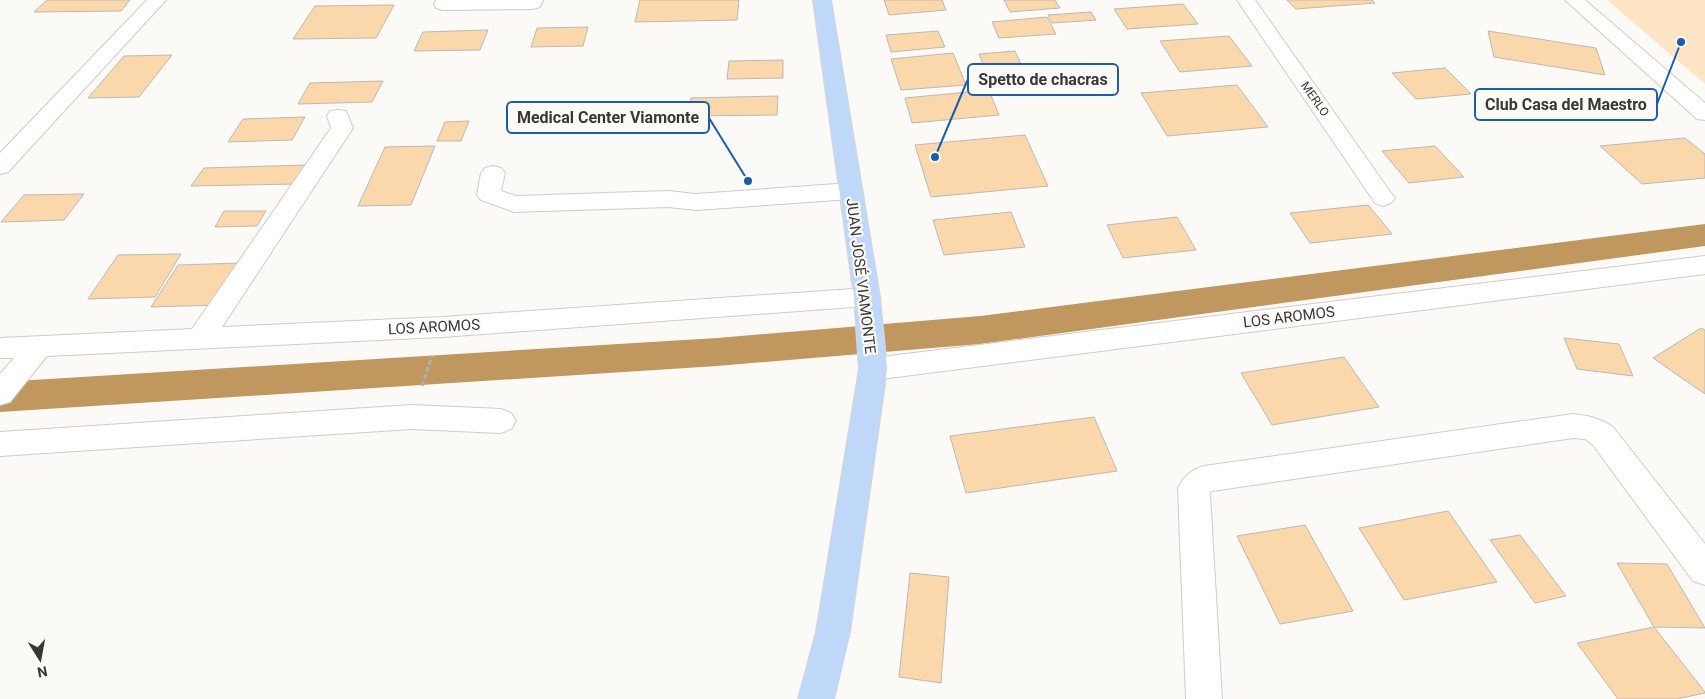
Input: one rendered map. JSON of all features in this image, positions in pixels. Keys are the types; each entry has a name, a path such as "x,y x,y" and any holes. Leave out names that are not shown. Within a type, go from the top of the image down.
{"main road":[{"name":"JUAN JOSÉ VIAMONTE","path":"816,699 834,632 873,368 867,297 822,0"}],"street":[{"path":"0,168 157,0"},
{"path":"443,4 533,3 534,0"},
{"name":"MERLO","path":"1246,0 1383,198"},
{"path":"1574,0 1705,114"},
{"path":"199,340 342,128 338,116"},
{"path":"493,173 489,196 514,204 668,198 696,202 851,191"},
{"name":"LOS AROMOS","path":"873,368 1705,265"},
{"name":"LOS AROMOS","path":"0,348 442,327 867,297"},
{"path":"0,394 40,346"},
{"path":"0,444 412,417 501,421"},
{"path":"1204,699 1194,488 1204,479 1573,426 1592,428 1603,436 1705,570"}],"path":[{"path":"412,417 442,327"}],"shaded area":[{"path":"1607,0 1705,0 1705,84"}],"building":[{"path":"47,0 130,0 121,11 34,12"},
{"path":"640,0 739,0 737,20 635,22"},
{"path":"884,0 942,0 946,10 889,15"},
{"path":"1004,0 1055,0 1060,8 1010,12"},
{"path":"1287,0 1372,0 1375,3 1296,9"},
{"path":"1183,4 1198,24 1127,29 1114,9"},
{"path":"394,5 376,38 293,39 315,6"},
{"path":"1091,12 1096,20 1052,23 1048,15"},
{"path":"1047,17 1056,34 999,38 992,22"},
{"path":"588,27 583,46 531,47 537,28"},
{"path":"488,30 480,50 414,51 423,32"},
{"path":"938,31 945,47 891,52 886,35"},
{"path":"1488,31 1596,48 1605,75 1494,57"},
{"path":"1229,36 1252,66 1180,72 1160,41"},
{"path":"1015,51 1021,64 984,67 979,54"},
{"path":"953,53 966,85 901,90 891,59"},
{"path":"172,55 139,97 88,98 124,56"},
{"path":"783,60 783,78 727,79 729,61"},
{"path":"1445,68 1471,94 1416,99 1392,73"},
{"path":"383,81 372,102 298,104 310,83"},
{"path":"1237,85 1268,127 1167,136 1141,93"},
{"path":"989,90 999,115 912,123 905,98"},
{"path":"778,96 777,115 689,116 691,98"},
{"path":"305,117 292,140 228,142 243,119"},
{"path":"469,121 461,141 437,141 445,122"},
{"path":"1025,135 1048,186 931,197 915,145"},
{"path":"1685,138 1705,154 1705,178 1642,184 1600,146"},
{"path":"435,146 411,205 358,206 385,147"},
{"path":"1435,146 1464,177 1409,183 1382,151"},
{"path":"306,165 296,184 191,186 204,168"},
{"path":"84,194 64,220 1,222 24,195"},
{"path":"1368,205 1392,234 1310,243 1290,213"},
{"path":"224,211 266,211 257,226 215,227"},
{"path":"1011,212 1025,247 944,255 933,220"},
{"path":"1177,217 1196,250 1123,258 1107,225"},
{"path":"181,254 155,297 88,299 118,255"},
{"path":"240,263 216,305 151,307 178,265"},
{"path":"1701,328 1705,330 1705,394 1653,358"},
{"path":"1564,338 1619,344 1633,376 1577,369"},
{"path":"1344,357 1379,407 1272,425 1241,373"},
{"path":"1094,417 1117,471 966,493 950,436"},
{"path":"1448,511 1497,582 1404,600 1359,528"},
{"path":"1305,525 1353,611 1280,624 1237,536"},
{"path":"1520,535 1566,596 1535,603 1490,540"},
{"path":"1617,563 1667,564 1705,628 1654,627"},
{"path":"910,573 949,577 941,683 899,677"},
{"path":"1654,627 1705,693 1677,699 1618,699 1577,643"}],"waterway":[{"path":"0,397 717,352 980,330 1705,235"}],"place":[{"name":"Club Casa del Maestro","path":"1681,42"},
{"name":"Spetto de chacras","path":"935,157"},
{"name":"Medical Center Viamonte","path":"748,181"}]}
